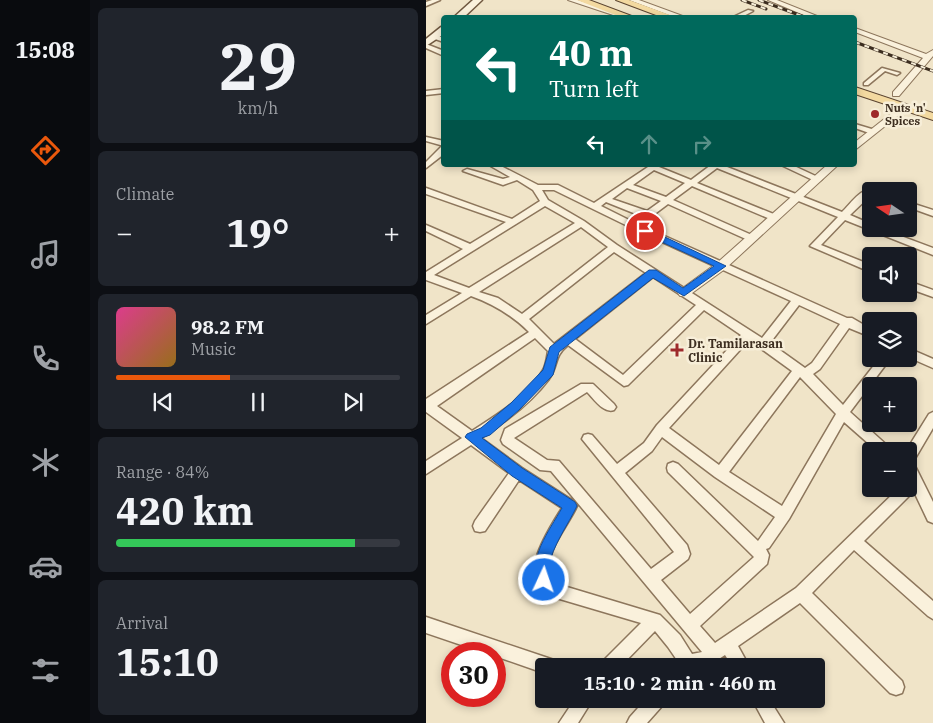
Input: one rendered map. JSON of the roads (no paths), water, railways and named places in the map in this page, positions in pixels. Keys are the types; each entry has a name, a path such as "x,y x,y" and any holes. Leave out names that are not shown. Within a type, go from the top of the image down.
{"main road":[{"path":"461,15 479,0"},
{"path":"581,0 624,15"},
{"path":"591,0 634,15"},
{"path":"610,0 655,15"},
{"path":"620,0 665,15"},
{"path":"426,45 441,31"},
{"path":"857,82 933,106"},
{"path":"857,91 933,117"}],"street":[{"path":"426,4 437,0"},
{"path":"571,0 615,15"},
{"path":"632,0 676,15"},
{"path":"771,0 811,15"},
{"path":"741,15 750,11"},
{"path":"857,31 931,56 896,94"},
{"path":"434,37 441,39"},
{"path":"426,45 441,52"},
{"path":"866,84 884,69 897,73"},
{"path":"426,93 441,91"},
{"path":"857,145 905,107"},
{"path":"857,127 872,132"},
{"path":"426,139 441,143"},
{"path":"426,166 441,152"},
{"path":"497,167 536,188 545,202 581,223 614,248 763,344 802,372 875,442"},
{"path":"595,206 653,167"},
{"path":"656,167 773,217"},
{"path":"634,225 713,167"},
{"path":"721,167 862,224"},
{"path":"790,167 818,179"},
{"path":"684,293 721,266 773,217 831,167"},
{"path":"467,171 503,182 518,177"},
{"path":"626,185 668,201 751,238"},
{"path":"536,188 555,187 721,266 862,328"},
{"path":"426,191 513,222"},
{"path":"862,197 815,246 862,265"},
{"path":"605,199 648,215"},
{"path":"426,276 545,202"},
{"path":"917,208 933,214"},
{"path":"426,320 581,223"},
{"path":"426,228 470,248"},
{"path":"898,238 933,252"},
{"path":"522,319 614,248"},
{"path":"426,468 472,437 485,432 515,407 548,372 554,350 652,273"},
{"path":"426,276 494,301 522,319 554,350"},
{"path":"917,288 933,294"},
{"path":"763,344 797,300"},
{"path":"568,340 624,382 703,305"},
{"path":"720,473 802,372 816,366 848,321"},
{"path":"536,332 427,405 517,472 570,506 550,545 541,568 544,580 553,590 655,620 674,641 684,658"},
{"path":"616,472 648,447 661,429 748,335"},
{"path":"917,356 933,364"},
{"path":"764,543 784,515 843,413 879,367"},
{"path":"610,407 589,387 585,387 509,433 507,440 545,466 554,465 713,653"},
{"path":"917,444 933,417"},
{"path":"661,429 720,473 784,515"},
{"path":"588,439 682,550 682,554 650,579"},
{"path":"673,468 762,555 762,559 689,624"},
{"path":"480,526 517,472"},
{"path":"917,483 933,518"},
{"path":"707,658 801,593 899,497"},
{"path":"854,542 933,610"},
{"path":"801,593 896,687"},
{"path":"618,658 655,620"},
{"path":"426,625 535,662"},
{"path":"727,643 736,658"},
{"path":"568,723 579,708"},
{"path":"636,723 649,708"},
{"path":"766,708 775,723"}],"railway":[{"path":"742,0 766,9"},
{"path":"759,0 799,15"},
{"path":"857,43 933,71"}],"place":[{"name":"Nuts 'n' Spices","path":"875,114"},
{"name":"Dr. Tamilarasan Clinic","path":"677,350"}]}
